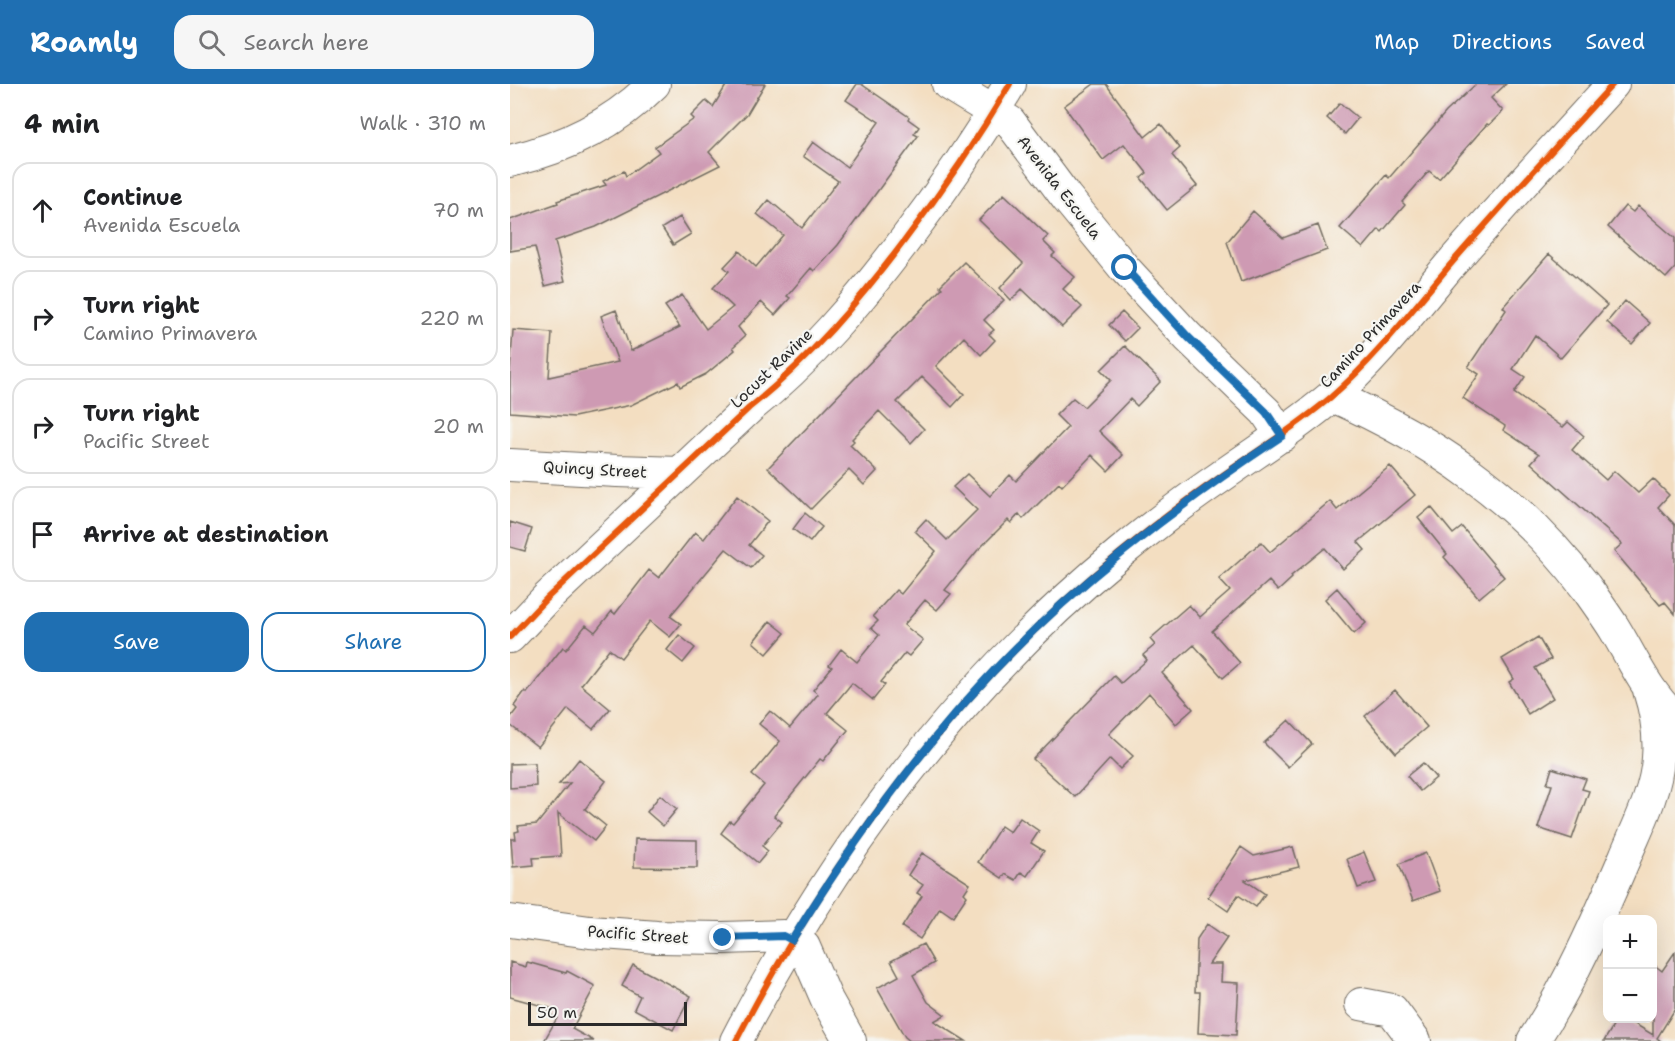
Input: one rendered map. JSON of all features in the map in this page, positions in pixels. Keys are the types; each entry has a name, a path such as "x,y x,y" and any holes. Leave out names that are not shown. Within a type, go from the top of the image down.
{"street":[{"path":"510,161 540,154 578,139 613,119 654,84"},
{"name":"Avenida Escuela","path":"948,84 1010,122 1066,197 1125,268 1188,337 1266,412 1282,436"},
{"name":"Locust Ravine","path":"510,637 546,599 749,408 780,383 835,325 934,201 994,112 1010,84"},
{"name":"Camino Primavera","path":"736,1041 792,940 875,813 938,733 1006,658 1060,605 1118,555 1202,490 1282,436 1333,396 1371,357 1496,213 1613,84"},
{"path":"1333,396 1380,417 1424,442 1467,470 1507,503 1551,546 1584,586 1614,628 1648,688 1675,718"},
{"name":"Quincy Street","path":"510,465 680,473"},
{"path":"1533,1041 1575,966 1602,910 1653,785 1658,758 1658,729 1648,688"},
{"name":"Pacific Street","path":"510,921 590,932 657,937 784,936 792,940"},
{"path":"792,940 804,947 827,1000 850,1041"},
{"path":"1361,1004 1392,1010 1416,1041"}],"building":[{"path":"727,84 765,84 747,114 709,152 720,165 596,227 555,241 565,281 545,286 535,247 510,251 510,220 606,185 603,181 624,171 626,176 659,152 655,147 694,119 691,116 706,101 713,107"},
{"path":"857,84 861,84 909,117 908,119 919,127 914,134 918,136 838,245 814,271 811,268 787,296 790,298 775,315 761,302 738,327 745,336 733,347 735,350 706,374 680,387 678,382 631,405 574,417 510,412 513,330 552,333 549,377 618,362 601,316 616,310 631,351 680,327 665,306 682,295 706,329 733,307 713,288 729,271 724,267 739,251 756,267 783,235 757,214 769,200 802,228 838,181 803,156 813,142 847,167 879,122 846,100"},
{"path":"1094,84 1106,84 1145,137 1161,124 1180,148 1172,155 1197,186 1167,210 1141,178 1147,173 1124,144 1103,160 1064,106"},
{"path":"1476,84 1506,84 1491,98 1503,111 1489,125 1487,124 1439,179 1429,171 1402,202 1405,205 1382,232 1379,229 1363,248 1340,228 1386,175 1389,178 1446,112"},
{"path":"1340,103 1358,118 1345,134 1327,118"},
{"path":"1004,194 1048,236 1043,241 1055,253 1052,256 1075,277 1063,289 1082,307 1062,327 1022,289 1011,300 1000,288 1023,263 979,220"},
{"path":"1625,206 1633,212 1638,206 1675,238 1675,268 1666,278 1608,227"},
{"path":"1253,211 1283,238 1318,225 1327,250 1241,282 1227,242"},
{"path":"680,217 691,234 673,245 662,228"},
{"path":"1549,254 1607,305 1561,358 1535,335 1513,369 1525,377 1514,393 1563,427 1568,422 1584,436 1572,450 1606,480 1614,471 1638,493 1653,479 1669,495 1658,507 1675,525 1675,614 1665,602 1660,605 1614,551 1622,544 1531,463 1539,454 1503,430 1505,426 1463,398 1479,374 1468,367 1506,310 1503,307"},
{"path":"964,262 1004,300 984,320 994,330 989,334 995,340 981,355 964,337 936,366 964,394 952,407 922,377 897,402 924,429 911,443 879,411 852,439 854,441 850,445 877,471 864,485 849,470 811,509 768,468 942,288 940,286"},
{"path":"1625,301 1650,323 1632,344 1607,322"},
{"path":"1122,312 1138,328 1125,341 1109,325"},
{"path":"1125,346 1161,381 1137,406 1130,399 1099,431 1123,455 1108,471 1092,455 1062,486 1059,483 1023,519 1019,514 1011,523 1008,520 977,551 945,590 951,594 937,610 925,600 904,625 923,640 909,656 905,653 881,682 885,685 873,700 852,683 827,713 848,730 823,761 820,759 774,816 782,822 762,846 768,851 758,863 721,833 730,821 733,823 764,785 752,775 780,741 759,724 770,711 790,728 818,694 813,690 832,667 829,665 841,649 857,662 879,635 871,628 878,621 873,616 896,590 901,594 936,551 915,531 926,519 947,540 977,510 953,487 967,474 990,496 1010,475 1016,481 1068,427 1056,415 1073,398 1084,407 1111,380 1101,370"},
{"path":"1390,466 1415,495 1358,542 1365,550 1343,569 1325,548 1291,576 1292,578 1278,591 1269,581 1212,631 1240,663 1223,678 1194,645 1162,673 1193,709 1176,724 1149,693 1109,734 1133,756 1120,769 1110,759 1075,797 1033,759 1114,676 1121,683 1147,660 1143,655 1155,645 1150,639 1189,605 1200,617 1230,591 1219,579 1261,542 1270,552 1330,501 1337,510"},
{"path":"737,496 768,521 749,545 762,555 751,568 726,549 670,616 681,624 670,637 650,621 621,658 609,649 581,685 610,709 593,729 568,709 538,747 510,725 510,718 517,709 514,706 563,647 566,650 586,625 595,632 612,611 615,614 649,570 659,578 695,532 704,539"},
{"path":"1431,507 1453,534 1462,527 1504,577 1479,598 1444,557 1447,554 1418,518"},
{"path":"805,513 822,527 810,542 793,529"},
{"path":"510,522 532,529 525,551 510,547"},
{"path":"1337,588 1366,623 1354,634 1325,599"},
{"path":"770,621 785,633 767,654 753,642"},
{"path":"679,635 695,648 683,663 667,650"},
{"path":"1538,637 1551,659 1535,668 1553,698 1528,714 1509,682 1514,679 1502,659"},
{"path":"1395,690 1427,727 1396,753 1365,716"},
{"path":"1289,720 1312,744 1288,767 1264,743"},
{"path":"579,759 606,781 585,809 606,826 594,841 558,813 561,856 533,858 534,865 513,867 511,839 516,839 515,832 519,831 518,826 537,824 570,783 559,784"},
{"path":"535,763 536,786 510,788 510,764"},
{"path":"1423,763 1436,778 1420,791 1407,776"},
{"path":"1552,768 1586,779 1582,789 1589,791 1572,839 1538,828 1552,785 1547,784"},
{"path":"660,795 677,809 663,826 647,812"},
{"path":"1020,818 1039,831 1031,843 1044,851 1027,876 1021,872 1016,880 1005,874 1002,878 978,862 1001,826 1010,832"},
{"path":"635,839 697,840 697,868 634,867"},
{"path":"1241,847 1254,856 1293,847 1299,867 1245,880 1265,894 1256,907 1238,895 1228,911 1208,897"},
{"path":"1364,852 1376,882 1358,888 1347,859"},
{"path":"922,853 970,884 964,893 967,896 953,917 940,908 920,939 902,927 922,896 917,893 923,885 908,875"},
{"path":"1426,853 1440,891 1413,901 1399,864"},
{"path":"1207,924 1227,938 1209,964 1222,964 1221,982 1239,983 1236,1035 1198,1033 1200,992 1195,992 1197,939"},
{"path":"923,944 934,963 913,975 928,1002 945,1015 934,1021 966,1041 910,1041 905,1037 877,988 899,976 891,961"},
{"path":"1675,952 1675,1009 1657,1038 1661,1041 1604,1041 1615,1023 1633,1023 1653,1035 1653,1023 1657,1023 1657,967 1662,971"},
{"path":"510,962 526,967 527,962 566,973 567,971 595,986 572,1029 594,1041 544,1041 557,1018 547,1013 550,1008 510,997"},
{"path":"633,965 691,996 673,1030 634,1009 640,996 622,986"}],"cycle path":[{"path":"510,637 546,599 771,390 832,329 888,263 933,202 973,144 1010,84"},
{"path":"736,1041 773,972 857,840 903,778 1005,659 1120,553 1194,496 1304,419 1347,382 1378,350 1470,242 1613,84"}],"route":[{"path":"723,938 784,936 792,940 875,813 938,733 1006,658 1060,605 1118,555 1219,478 1282,436 1266,412 1188,337 1125,268"}]}
